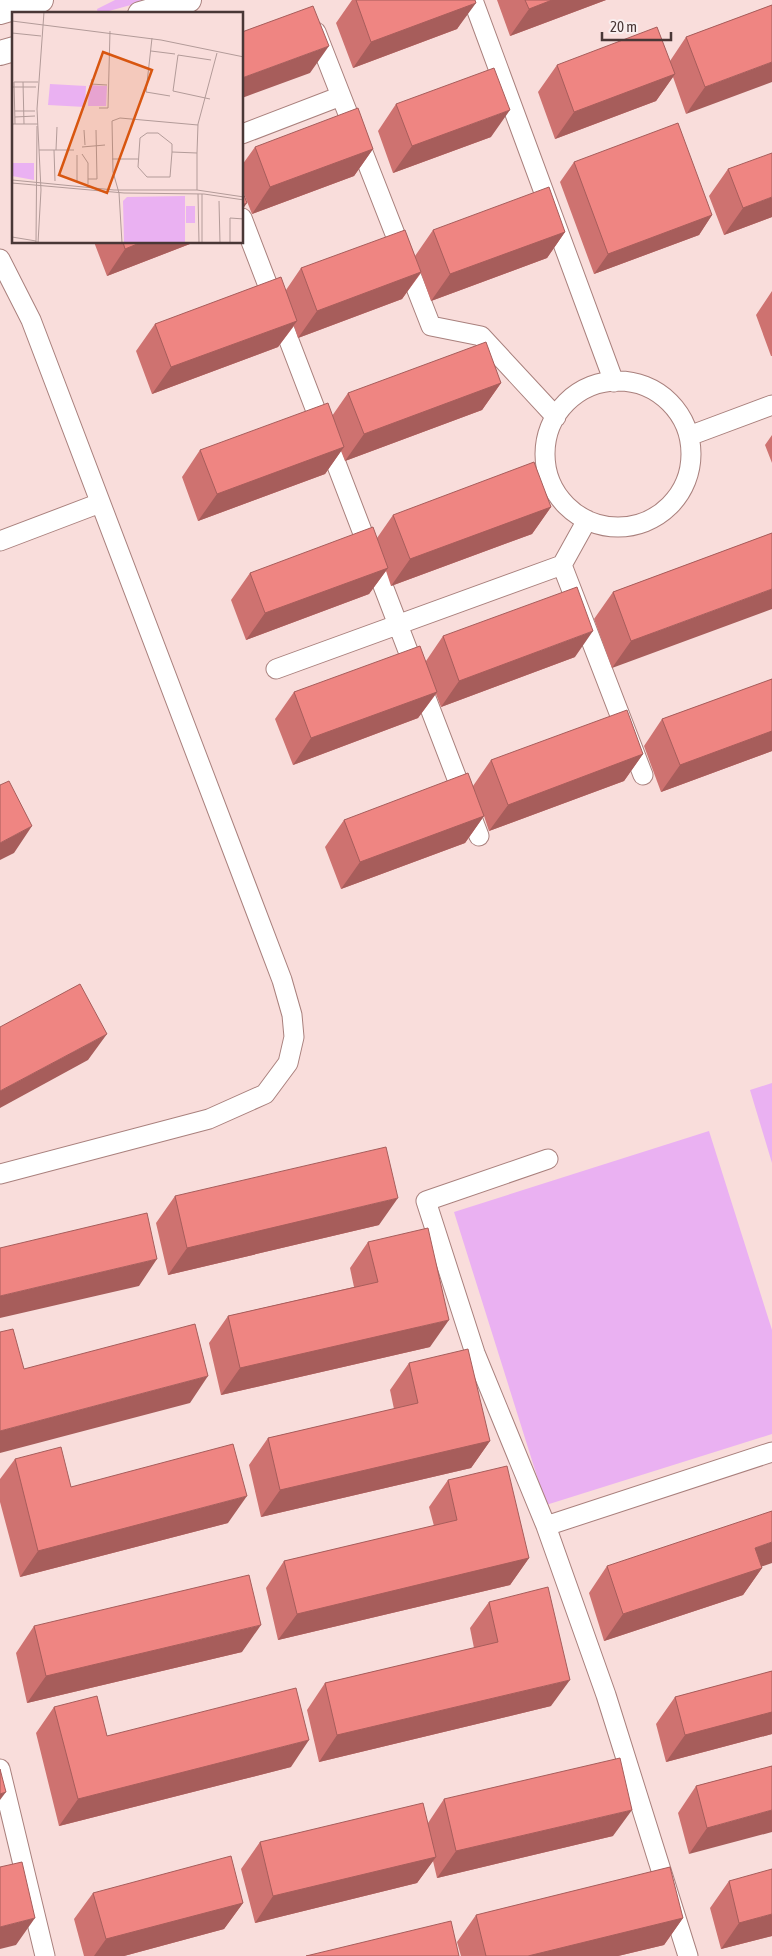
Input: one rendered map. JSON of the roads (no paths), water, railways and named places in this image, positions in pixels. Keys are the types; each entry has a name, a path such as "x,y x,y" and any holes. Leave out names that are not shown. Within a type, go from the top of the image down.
{"street":[{"path":"0,12 41,0"},
{"path":"147,12 189,0"},
{"path":"473,0 614,382"},
{"path":"316,32 431,326 481,336 556,417"},
{"path":"244,133 341,96"},
{"path":"244,223 479,836"},
{"path":"0,259 31,320 282,980 292,1015 294,1037 288,1063 265,1094 209,1119 0,1174"},
{"path":"614,382 624,382 646,387 665,398 680,415 689,436 691,461 685,485 670,506 649,521 625,528 599,525 576,515 558,497 547,474 545,449 551,424 564,406 581,391 602,383 614,382"},
{"path":"689,436 772,405"},
{"path":"0,541 100,503"},
{"path":"276,669 562,565 587,520"},
{"path":"562,565 644,775"},
{"path":"548,1160 426,1200 475,1354 546,1526 606,1695 688,1956"},
{"path":"546,1526 772,1452"},
{"path":"0,1769 45,1956"}]}
